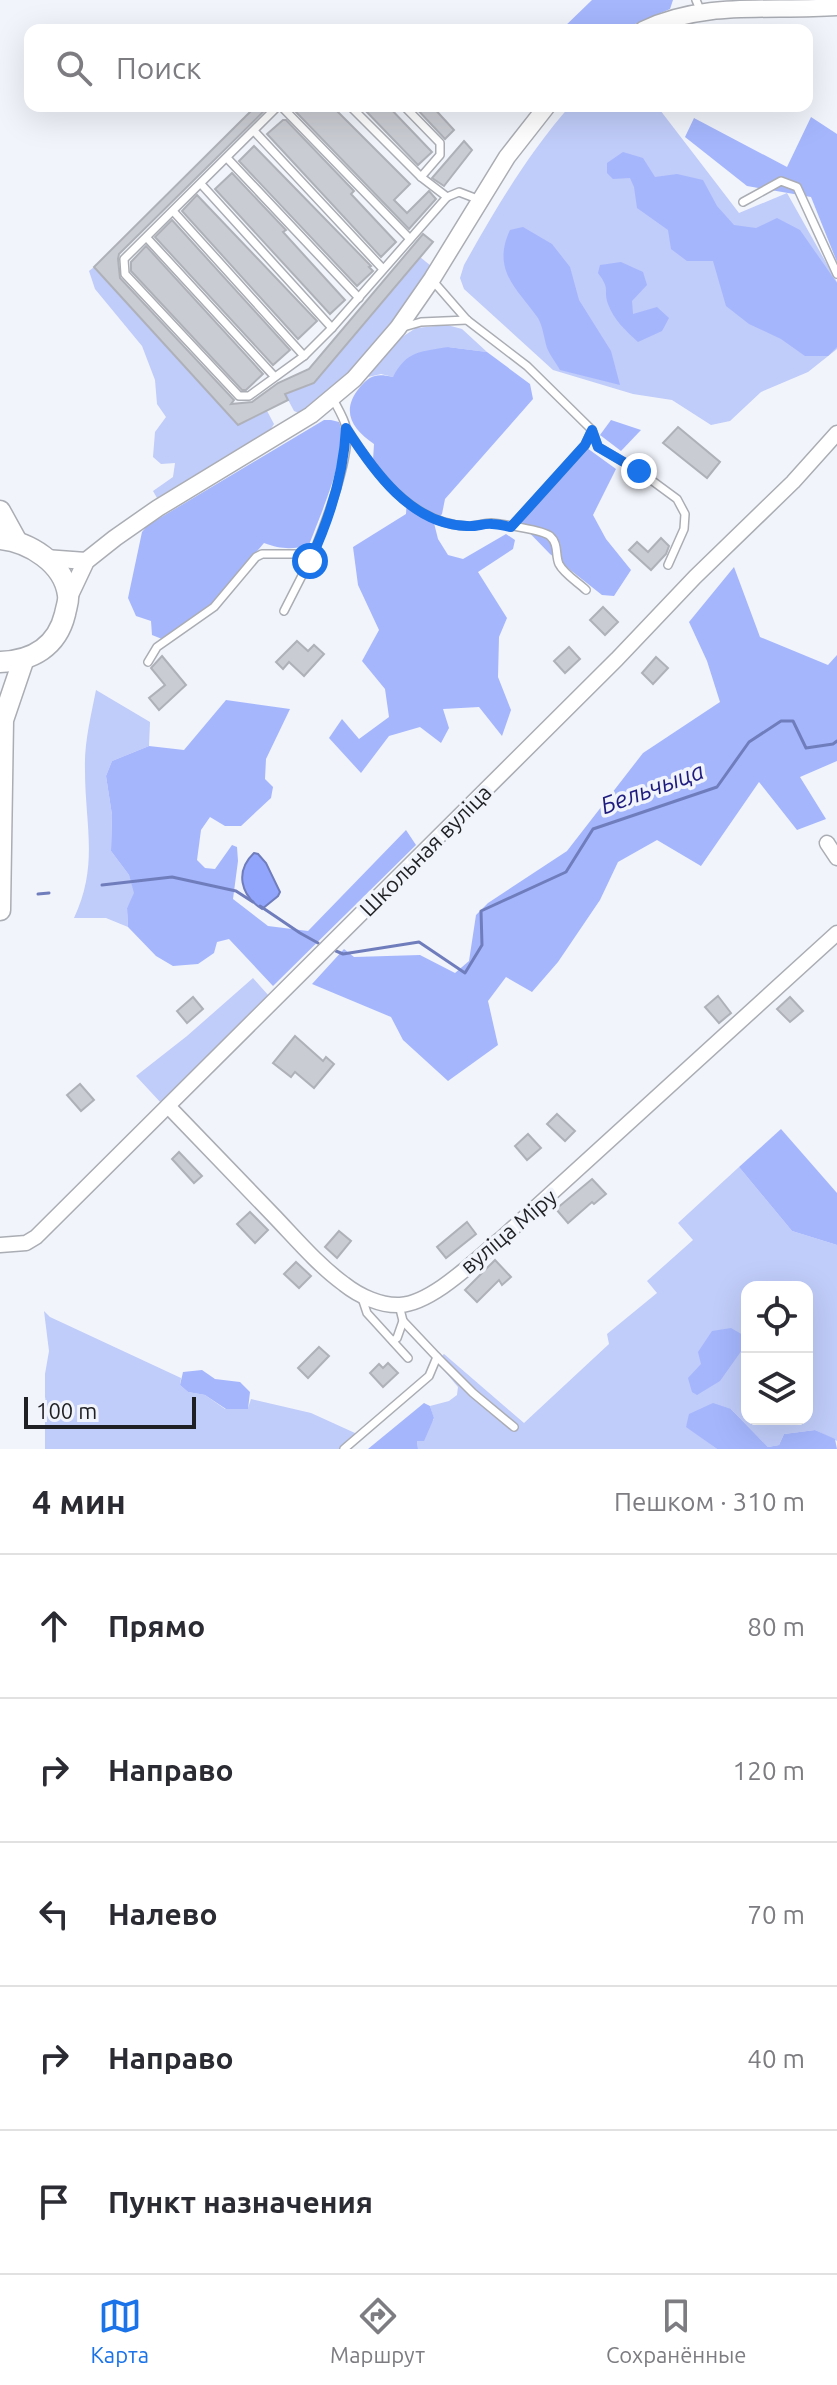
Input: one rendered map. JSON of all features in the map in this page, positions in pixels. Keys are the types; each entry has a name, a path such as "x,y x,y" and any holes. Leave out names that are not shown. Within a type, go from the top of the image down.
{"main road":[{"path":"0,511 8,540 33,548 45,558 61,575 69,597 62,625 42,651 23,661 0,662"},
{"path":"0,910 2,716 23,661"}],"street":[{"path":"659,24 699,6 833,5"},
{"path":"69,597 86,561 158,508 311,415 362,371 398,328 507,157 542,112"},
{"name":"Школьная вуліца","path":"0,1245 26,1243 36,1237 617,659 695,577 793,482 837,433"},
{"path":"45,558 86,561"},
{"name":"вуліца Міру","path":"399,1305 430,1294 501,1239 837,933"},
{"path":"168,1106 343,1283 362,1296 399,1305"}],"lane":[{"path":"274,112 124,259 125,274 239,396 249,396 304,356 447,197 459,192 480,200"},
{"path":"286,112 409,238"},
{"path":"356,112 421,177 447,197"},
{"path":"410,112 440,143 440,155 421,177"},
{"path":"254,131 383,269"},
{"path":"227,158 359,298"},
{"path":"743,202 781,181 797,187 837,274"},
{"path":"201,184 332,328"},
{"path":"173,211 304,356"},
{"path":"147,238 274,376"},
{"path":"432,279 467,320 527,366 592,430 598,447 639,471 677,499 685,514 684,529 668,565"},
{"path":"398,328 421,322 467,320"},
{"path":"333,399 346,428 366,459 395,493 432,518 466,526 491,523 540,530 552,537 556,544 559,565 586,590"},
{"path":"284,611 313,554 327,515 345,453 346,428"},
{"path":"511,527 585,445 592,430"},
{"path":"148,662 157,647 214,607 256,557 268,552 313,554"},
{"path":"362,1296 367,1313 408,1358"},
{"path":"399,1305 403,1321 473,1393 514,1427"},
{"path":"393,1341 403,1321"},
{"path":"344,1449 429,1376 437,1357"}],"shaded area":[{"path":"592,0 673,0 670,9 635,24 567,24"},
{"path":"565,112 662,112 739,213 787,193 837,282 837,349 808,372 761,392 730,421 711,425 672,400 633,394 553,370 464,289 460,278 488,223"},
{"path":"811,117 837,134 837,262 811,197 747,186 685,137 694,118 787,167"},
{"path":"623,152 643,158 655,177 677,174 703,180 717,206 734,225 756,228 777,218 800,230 837,283 837,347 828,356 805,356 781,339 749,324 726,306 713,261 687,261 671,249 668,230 637,208 630,178 613,179 607,173 607,163"},
{"path":"523,227 552,244 570,267 579,300 611,351 620,385 560,370 551,356 538,318 515,288 505,268 505,244 510,230"},
{"path":"420,257 431,266 392,324 350,373 299,413 294,411 285,394"},
{"path":"621,262 643,272 647,285 632,301 633,314 657,307 669,318 662,331 638,342 614,315 608,304 606,286 598,273 600,265"},
{"path":"94,267 238,425 266,409 274,424 269,432 157,498 153,491 173,477 175,463 161,464 153,457 155,432 166,417 157,404 155,380 142,346 95,289 89,271"},
{"path":"447,325 462,329 487,352 448,347 393,377 381,374 368,377 399,339 416,328"},
{"path":"448,347 487,352 530,384 533,399 445,499 442,514 434,523 438,539 448,555 463,559 506,534 515,540 513,549 478,572 507,618 499,637 498,677 511,710 502,736 479,707 443,709 449,728 441,743 420,727 389,736 361,773 329,738 342,719 359,739 389,717 385,689 362,661 379,630 358,585 353,547 406,514 407,497 397,490 373,461 374,444 355,426 351,419 351,404 367,380 378,375 393,377 409,357"},
{"path":"324,420 339,422 341,448 332,483 309,545 286,548 264,543 213,603 162,639 152,635 151,621 136,616 128,598 142,532 148,525"},
{"path":"611,420 641,430 621,451 600,435"},
{"path":"587,448 616,469 593,515 606,539 631,570 614,596 602,595 550,554 519,522"},
{"path":"734,567 760,637 828,665 837,655 837,761 800,777 826,819 797,830 759,782 701,866 657,840 618,862 600,900 558,962 532,992 506,977 488,1001 498,1045 448,1081 403,1040 391,1017 312,984 344,949 354,957 420,955 455,973 469,961 476,915 488,903 567,851 643,753 720,702 707,661 689,622"},
{"path":"96,690 150,722 149,746 112,761 106,776 112,815 111,851 129,875 135,893 127,908 128,927 106,918 74,918 82,899 88,862 85,760"},
{"path":"226,700 290,709 266,759 265,779 273,787 271,798 241,826 225,826 210,817 201,830 197,860 205,868 215,869 232,845 237,847 233,899 268,926 308,931 406,830 416,845 273,986 229,939 217,942 214,953 198,964 173,966 156,956 128,927 127,908 134,893 129,875 111,851 112,815 106,776 112,761 149,746 184,750"},
{"path":"254,853 266,863 280,892 262,909 249,897 242,875"},
{"path":"253,978 269,996 162,1104 136,1076"},
{"path":"781,1129 837,1193 837,1245 792,1231 739,1167"},
{"path":"739,1167 792,1231 837,1245 837,1441 815,1430 784,1434 779,1445 768,1447 747,1425 813,1425 813,1281 741,1281 741,1419 731,1409 686,1426 717,1449 418,1449 417,1441 434,1419 430,1406 449,1401 457,1395 458,1387 436,1361 444,1354 524,1423 609,1344 607,1334 657,1293 647,1281 693,1240 678,1223"},
{"path":"44,1311 50,1317 181,1378 180,1385 188,1392 205,1395 225,1409 248,1408 251,1399 311,1413 355,1433 350,1449 45,1449 45,1374 49,1351"},
{"path":"731,1328 741,1334 741,1351 720,1381 697,1395 692,1392 688,1378 701,1364 698,1352 712,1331"},
{"path":"202,1370 215,1379 240,1382 250,1392 248,1409 226,1409 205,1395 188,1392 180,1385 183,1372"},
{"path":"424,1403 430,1406 434,1418 424,1441 417,1441 418,1449 368,1449"},
{"path":"713,1403 731,1409 741,1419 741,1425 747,1425 768,1447 779,1445 784,1434 815,1430 835,1439 837,1449 717,1449 686,1427 689,1414"}],"building":[{"path":"250,112 263,112 119,254 118,259 120,278 234,400 231,404 252,402 278,383 309,369 423,234 433,242 314,383 285,394 288,400 238,425 94,267"},
{"path":"296,112 338,112 410,184 394,200 407,213 429,191 436,199 409,229"},
{"path":"367,112 394,112 432,152 418,165"},
{"path":"420,112 438,112 454,130 445,139"},
{"path":"283,120 354,191 351,194 396,242 381,257 267,134"},
{"path":"464,141 472,150 444,186 432,178"},
{"path":"254,146 371,266 373,271 357,286 239,161"},
{"path":"232,173 286,230 283,232 345,300 330,314 215,189"},
{"path":"197,195 317,321 298,339 182,211"},
{"path":"172,220 290,350 273,365 155,237"},
{"path":"146,246 263,374 246,390 242,390 131,271 131,262"},
{"path":"678,427 720,462 707,478 663,443"},
{"path":"661,538 669,546 651,570 629,550 637,542 648,552"},
{"path":"603,607 618,622 605,635 590,620"},
{"path":"297,641 308,651 314,645 324,654 304,676 289,662 283,669 276,662"},
{"path":"569,647 580,659 565,673 554,661"},
{"path":"162,656 186,685 159,710 149,698 165,685 151,668"},
{"path":"656,657 668,668 653,684 642,673"},
{"path":"718,996 731,1013 719,1023 705,1007"},
{"path":"193,997 203,1009 187,1023 177,1011"},
{"path":"790,997 803,1011 790,1022 777,1009"},
{"path":"295,1036 323,1061 326,1057 334,1064 314,1088 295,1072 291,1077 273,1063"},
{"path":"80,1084 94,1100 81,1111 67,1095"},
{"path":"557,1114 575,1131 565,1141 547,1124"},
{"path":"528,1134 541,1148 527,1160 515,1146"},
{"path":"179,1152 202,1176 194,1183 172,1159"},
{"path":"592,1179 606,1194 568,1223 556,1209"},
{"path":"250,1212 268,1230 255,1243 237,1224"},
{"path":"467,1222 476,1234 446,1258 437,1247"},
{"path":"339,1231 351,1241 337,1258 325,1247"},
{"path":"495,1260 511,1277 502,1285 499,1280 477,1302 465,1290"},
{"path":"296,1262 311,1276 299,1288 284,1274"},
{"path":"319,1347 329,1356 308,1378 298,1368"},
{"path":"388,1363 398,1373 383,1387 370,1373 379,1364 383,1368"}],"waterway":[{"name":"Бельчыца","path":"336,951 343,954 419,942 465,973 482,945 481,911 566,872 593,829 717,787 749,742 781,721 793,721 806,748 837,741"},
{"name":"Бельчыца","path":"102,885 172,877 236,891 253,902"},
{"name":"Бельчыца","path":"38,894 49,893"},
{"name":"Бельчыца","path":"260,906 318,943"}],"route":[{"path":"310,561 345,453 346,428 366,459 395,493 432,518 466,526 491,523 511,527 585,445 592,430 598,447 639,471"}]}
